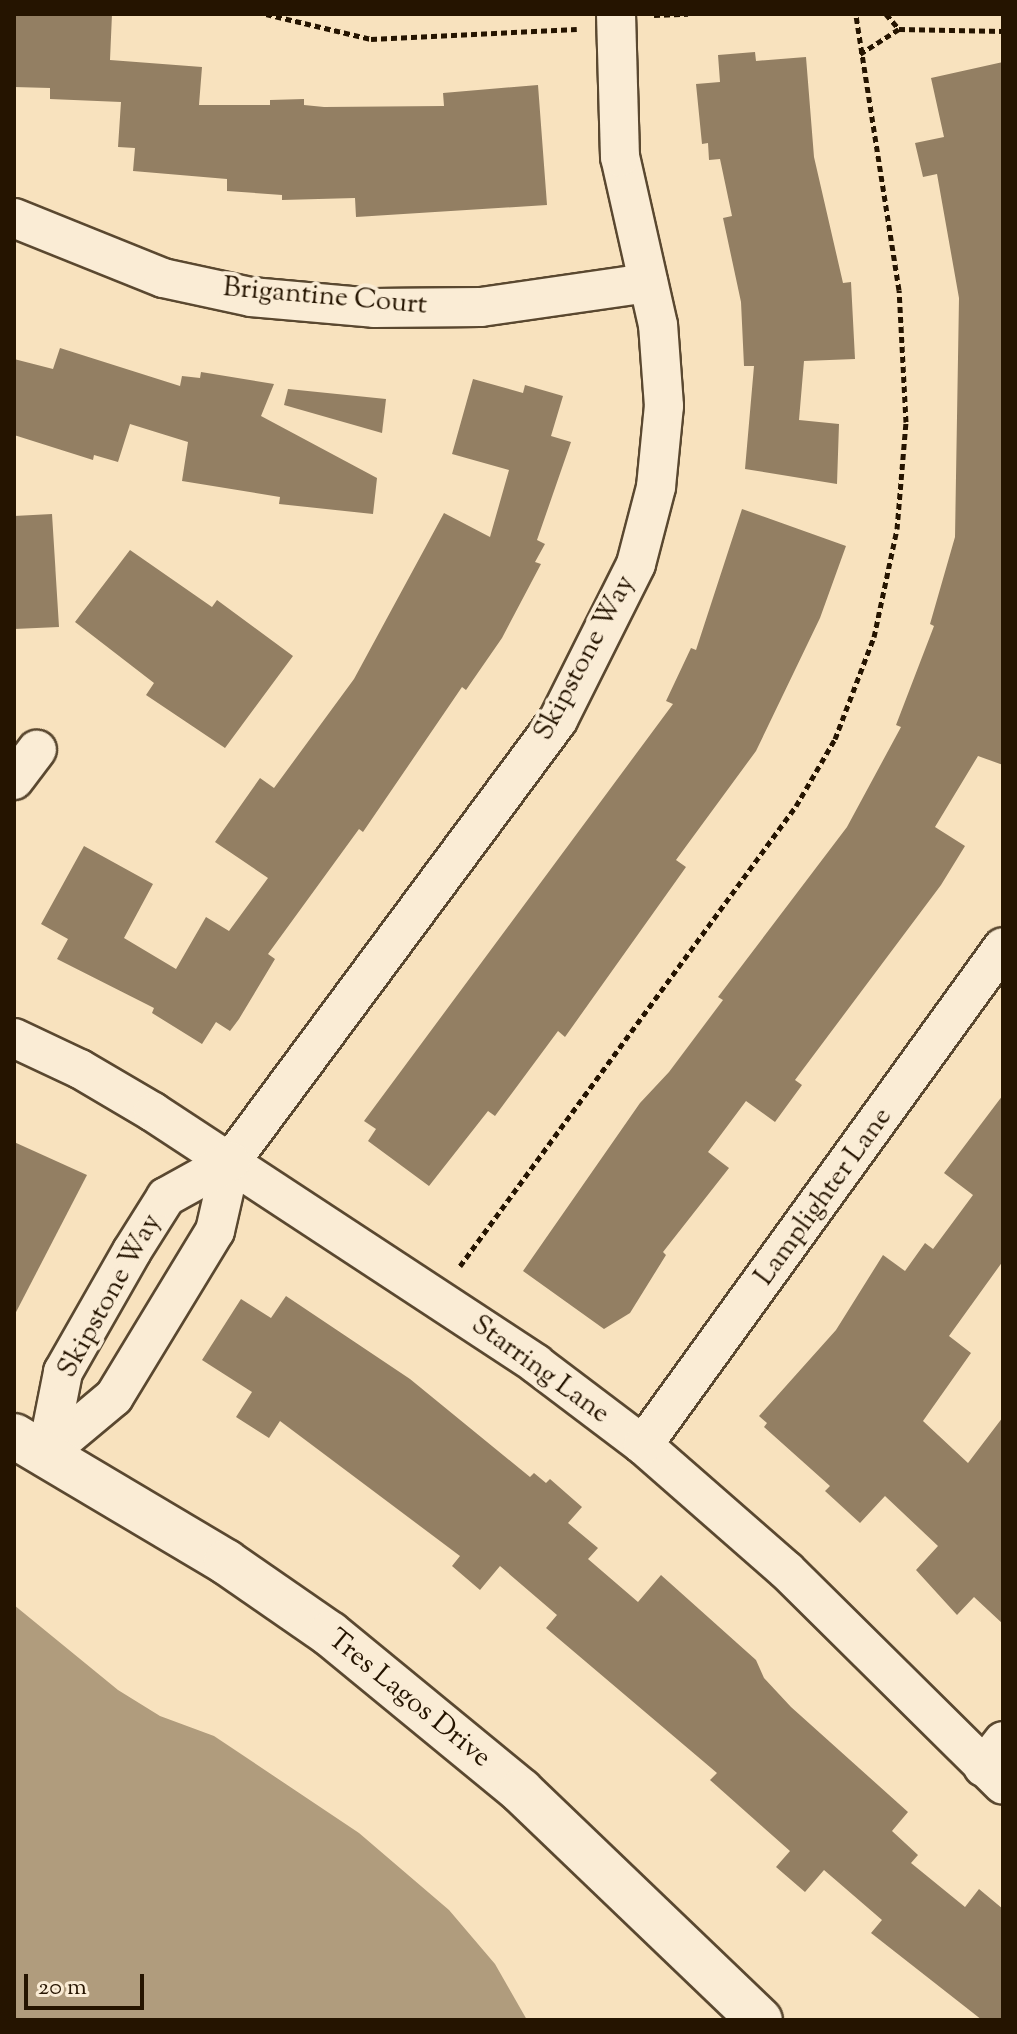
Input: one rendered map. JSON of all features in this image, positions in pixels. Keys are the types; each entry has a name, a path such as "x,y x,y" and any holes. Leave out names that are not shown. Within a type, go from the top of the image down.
{"street":[{"name":"Skipstone Way","path":"30,1444 114,1397 215,1231 231,1161 558,720 606,632 636,564 656,487 664,406 658,325 620,157 616,17"},
{"name":"Brigantine Court","path":"14,218 163,278 251,297 374,308 481,307 648,283"},
{"path":"14,780 37,750"},
{"name":"Lamplighter Lane","path":"643,1445 1003,947"},
{"name":"Starring Lane","path":"14,1038 80,1069 231,1161 438,1296 643,1445 786,1570 996,1764"},
{"name":"Skipstone Way","path":"30,1444 63,1372 166,1197 231,1161"},
{"name":"Tres Lagos Drive","path":"30,1444 226,1562 423,1707 521,1791 760,2020"}],"path":[{"path":"266,14 371,39 562,32 616,17 688,14"},
{"path":"438,1296 796,806 835,739 874,637 897,529 906,422 899,290 856,14"},
{"path":"886,14 899,29"},
{"path":"860,54 899,29 1003,31"}],"shaded area":[{"path":"14,1605 118,1690 160,1716 214,1736 359,1833 449,1910 495,1964 527,2020 14,2020"}],"building":[{"path":"16,14 112,14 110,60 202,67 199,105 270,105 270,100 304,99 304,105 324,107 444,106 443,93 538,85 547,205 356,217 355,198 282,200 282,195 227,191 227,179 133,171 135,148 118,147 121,102 50,99 50,88 14,87"},
{"path":"755,52 756,61 806,57 814,157 843,283 851,282 855,359 804,361 799,420 839,424 837,484 745,469 754,366 744,366 741,302 723,218 732,216 720,159 709,160 708,143 702,144 696,84 720,82 718,55"},
{"path":"1003,62 1003,765 978,756 935,827 965,846 941,885 795,1080 802,1085 775,1122 746,1101 708,1152 729,1168 663,1252 666,1255 630,1313 604,1329 523,1271 640,1103 669,1072 723,1000 718,997 847,827 901,727 896,725 934,626 930,624 955,537 959,298 937,174 923,177 915,143 944,137 931,78"},
{"path":"60,348 180,386 182,376 200,378 201,372 274,384 261,416 377,478 373,514 279,504 280,497 182,481 188,442 130,424 118,462 94,455 93,460 14,435 14,359 53,369"},
{"path":"473,379 523,393 525,385 563,396 551,436 571,442 537,540 545,544 535,562 541,564 502,638 466,690 462,687 363,832 359,829 268,954 275,959 239,1019 230,1031 216,1022 202,1044 152,1013 154,1008 57,959 68,939 41,924 84,846 153,884 124,938 176,969 206,917 229,931 268,878 215,842 260,778 274,788 354,679 444,513 490,537 509,470 452,454"},
{"path":"288,389 386,399 382,433 284,405"},
{"path":"742,509 846,546 820,618 756,751 676,860 686,867 565,1037 558,1031 495,1116 488,1111 429,1186 368,1141 376,1129 364,1121 673,704 666,701 691,648 696,650"},
{"path":"52,514 59,627 14,629 14,516"},
{"path":"130,550 212,607 217,600 293,656 225,748 146,695 154,683 75,622"},
{"path":"1003,1095 1003,1261 949,1336 971,1353 923,1421 968,1463 1003,1417 1003,1624 974,1597 957,1615 916,1570 938,1546 885,1496 860,1523 825,1491 830,1486 764,1427 767,1423 759,1416 836,1330 883,1255 905,1271 925,1243 933,1249 973,1195 944,1173"},
{"path":"14,1142 87,1175 14,1316"},
{"path":"286,1296 410,1379 530,1477 534,1473 546,1483 550,1479 582,1507 568,1523 598,1548 588,1559 638,1602 661,1575 756,1660 764,1678 791,1707 908,1812 892,1831 918,1855 911,1863 965,1907 979,1889 1003,1909 1003,2020 982,2020 871,1933 882,1920 824,1870 805,1892 776,1867 790,1851 710,1780 717,1773 546,1628 557,1615 500,1566 480,1590 452,1566 460,1556 280,1421 269,1438 236,1417 252,1392 202,1360 241,1299 271,1318"}]}
